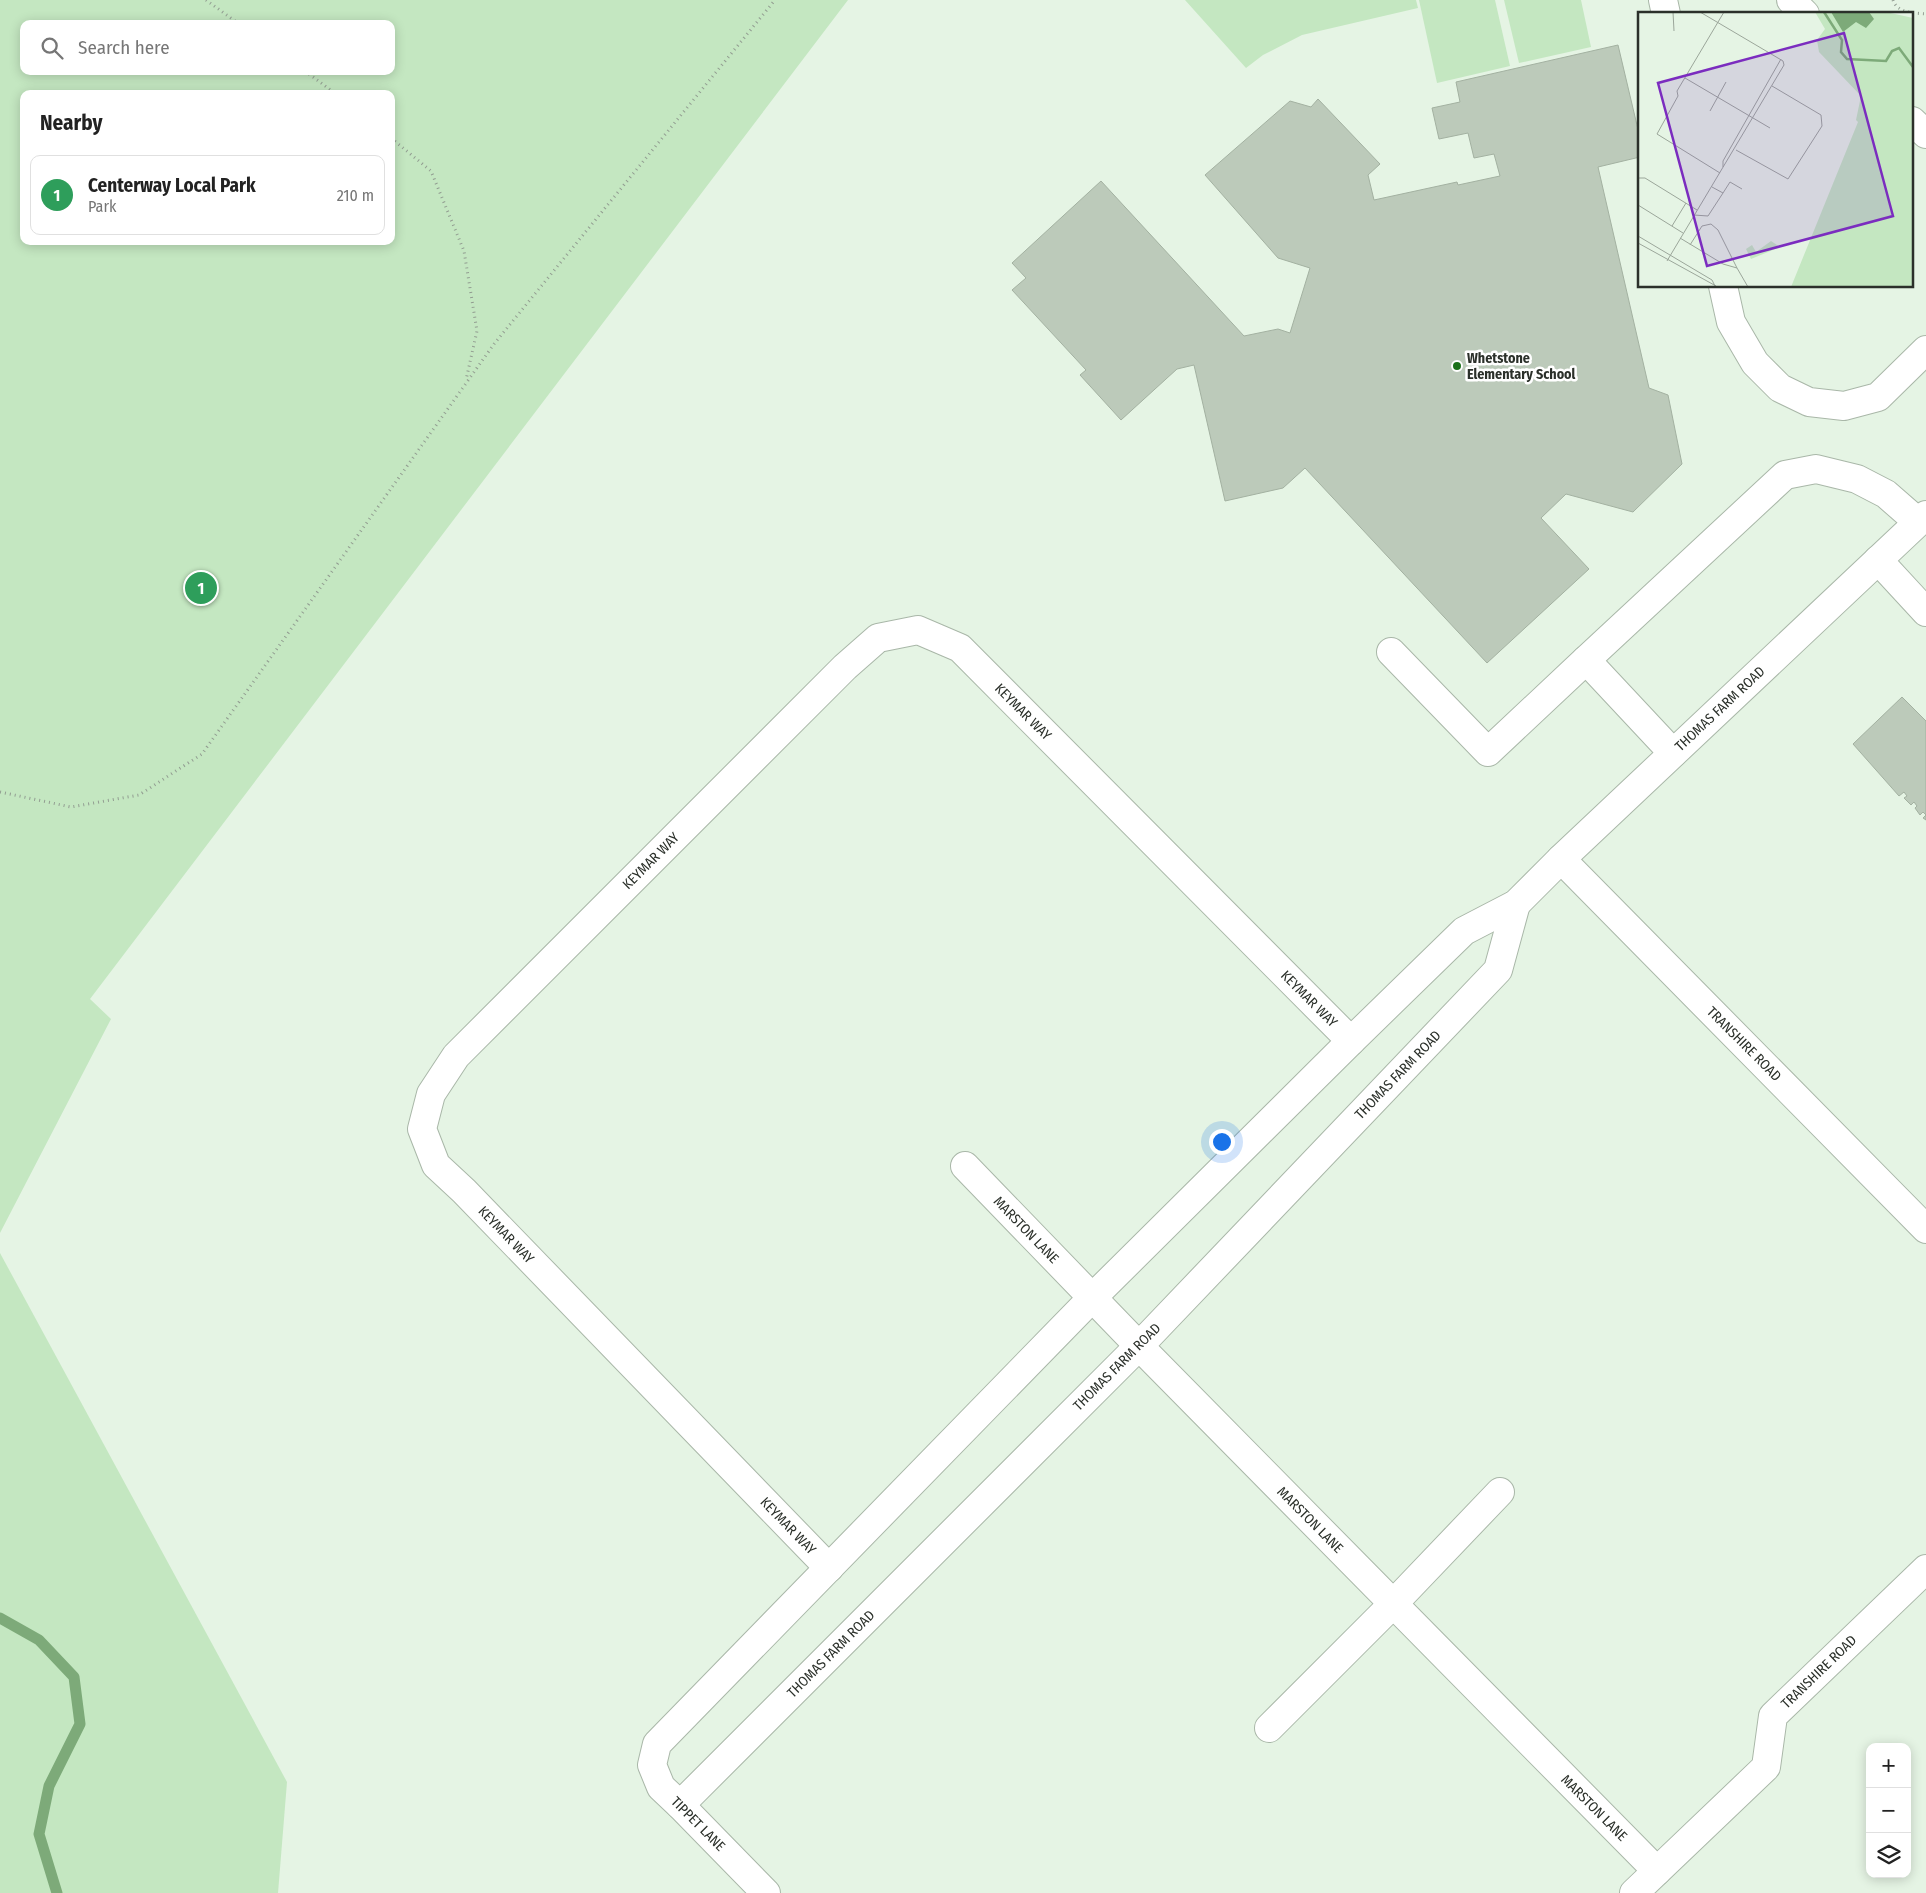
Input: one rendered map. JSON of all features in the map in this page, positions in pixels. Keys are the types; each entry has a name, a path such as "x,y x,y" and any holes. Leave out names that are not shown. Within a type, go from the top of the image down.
{"street":[{"path":"1792,0 1803,12"},
{"path":"1914,123 1926,134"},
{"path":"1724,288 1731,322 1755,363 1780,388 1809,402 1844,406 1878,397 1926,350"},
{"path":"1391,652 1488,752 1785,475 1816,469 1857,479 1886,494 1922,519"},
{"name":"THOMAS FARM ROAD","path":"657,1744 1092,1298 1464,931 1516,904 1561,859 1922,519"},
{"path":"1878,560 1926,612"},
{"name":"KEYMAR WAY","path":"829,1568 471,1198 436,1165 422,1129 431,1094 456,1056 845,667 878,638 918,630 960,648 1351,1041"},
{"path":"1586,660 1674,753"},
{"name":"TRANSHIRE ROAD","path":"1561,859 1926,1228"},
{"name":"THOMAS FARM ROAD","path":"680,1804 1139,1346 1498,970 1516,904"},
{"name":"MARSTON LANE","path":"965,1166 1139,1346 1657,1871"},
{"path":"1269,1728 1393,1604 1500,1492"},
{"name":"TRANSHIRE ROAD","path":"1634,1893 1766,1767 1773,1716 1926,1569"},
{"name":"TIPPET LANE","path":"657,1744 652,1765 660,1787 680,1804 766,1893"}],"path":[{"path":"206,0 234,20"},
{"path":"0,792 71,807 139,795 202,754 494,344 775,0"},
{"path":"1893,0 1894,4 1902,11 1910,12"},
{"path":"310,75 331,90"},
{"path":"395,141 431,171 464,250 477,331 465,383"}],"green space":[{"path":"0,0 848,0 90,999 111,1019 0,1233"},
{"path":"1185,0 1416,0 1418,8 1302,35 1263,55 1246,68"},
{"path":"1419,0 1495,0 1510,66 1437,83"},
{"path":"1504,0 1581,0 1591,47 1519,63"},
{"path":"0,1253 287,1782 278,1893 0,1893"}],"building":[{"path":"1618,45 1638,130 1638,157 1598,167 1649,388 1668,395 1682,464 1633,512 1566,494 1541,518 1589,569 1487,663 1305,468 1283,488 1225,501 1194,365 1177,369 1121,420 1080,375 1086,370 1012,290 1026,278 1012,263 1101,181 1244,336 1278,329 1290,333 1310,268 1278,258 1205,175 1290,101 1311,107 1318,99 1380,164 1368,175 1374,200 1457,182 1458,185 1500,176 1494,154 1474,158 1468,133 1439,139 1432,108 1460,102 1456,82"},
{"path":"1902,697 1926,721 1926,815 1923,812 1920,815 1915,808 1917,806 1914,802 1911,805 1904,798 1907,796 1904,792 1899,796 1853,744"}],"waterway":[{"path":"0,1618 39,1640 74,1677 80,1724 49,1786 39,1834 57,1893"}],"place":[{"name":"Whetstone Elementary School","path":"1457,366"},
{"name":"Centerway Local Park","path":"201,588"}]}
